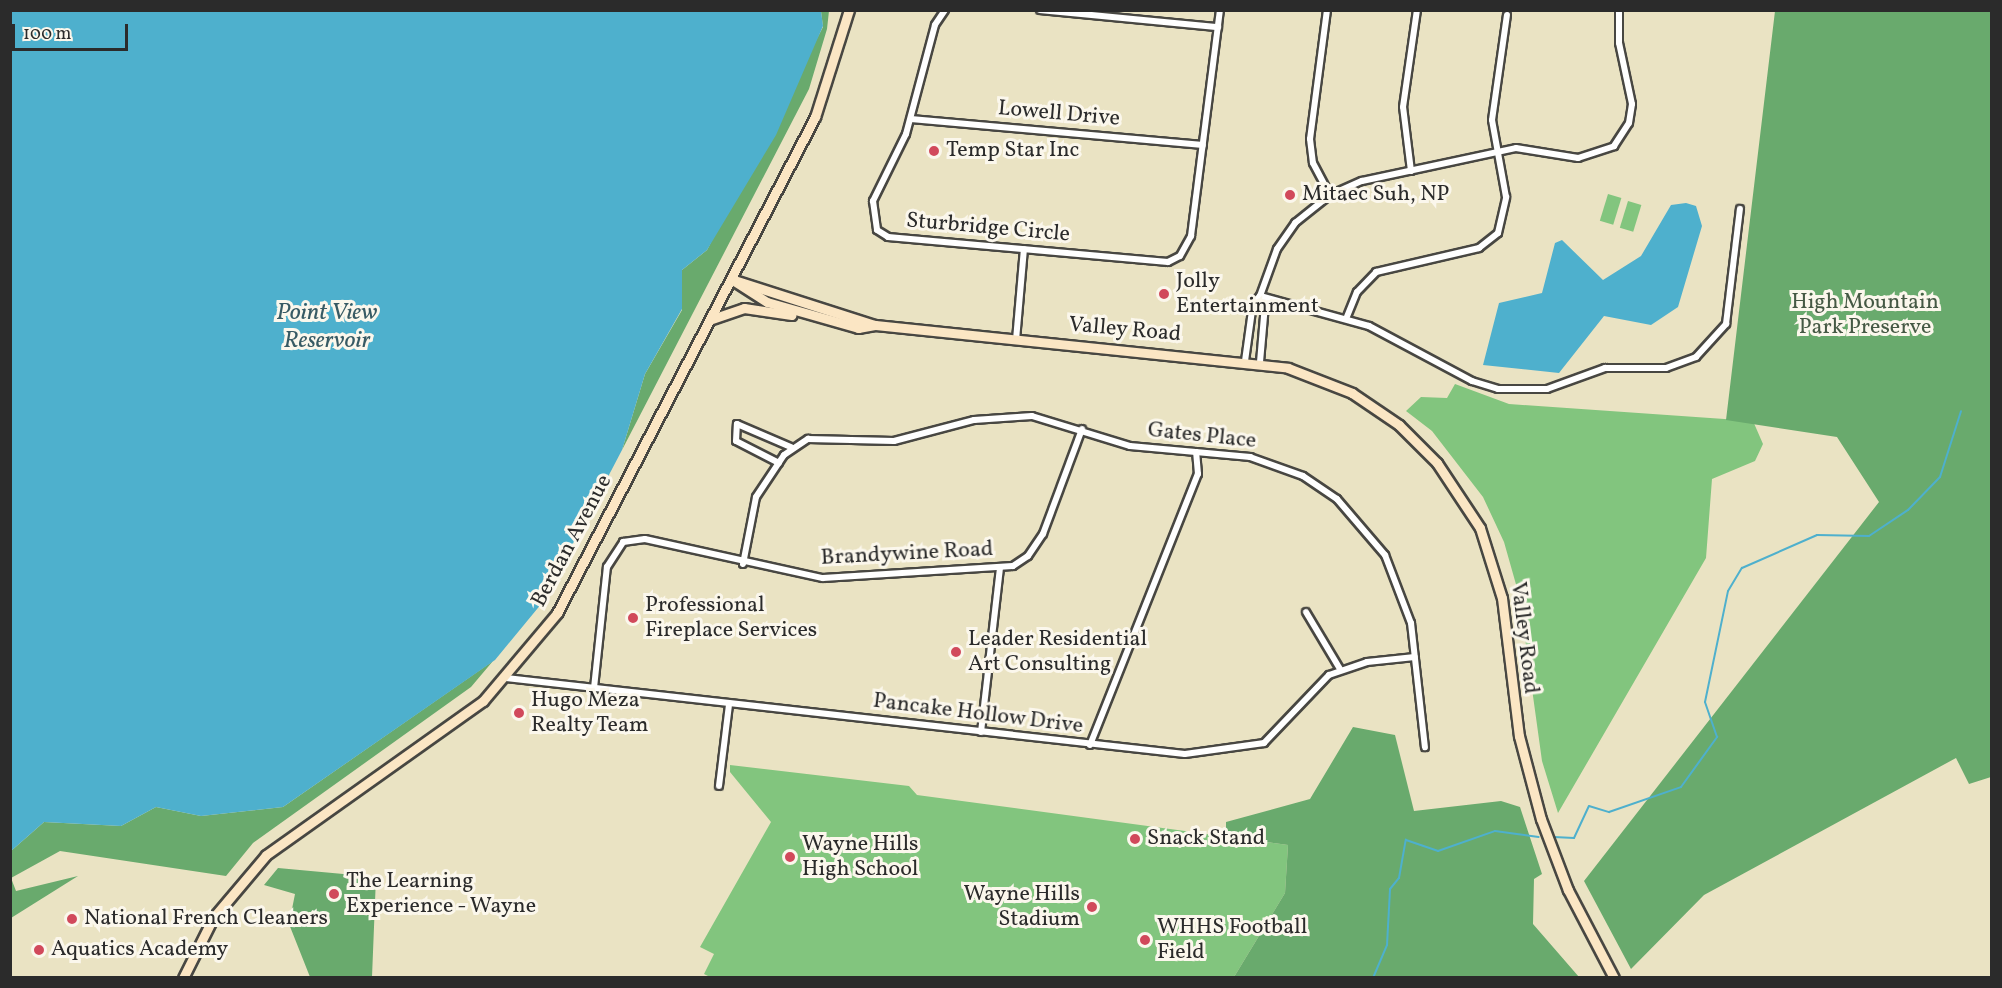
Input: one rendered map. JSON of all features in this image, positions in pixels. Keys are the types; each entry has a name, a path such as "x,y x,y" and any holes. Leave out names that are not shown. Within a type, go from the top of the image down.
{"main road":[{"name":"Berdan Avenue","path":"183,978 213,918 266,855 461,718 506,678 557,613 825,95 849,10"},
{"name":"Valley Road","path":"731,279 753,296 820,320 858,328 875,325"},
{"name":"Valley Road","path":"731,279 875,325 1260,362 1329,382 1377,408 1420,444 1468,506 1499,586 1518,736 1540,819 1581,918 1614,978"},
{"path":"710,320 744,308 820,320"}],"street":[{"name":"Sturbridge Circle","path":"945,10 935,25 911,118 873,201 878,230 888,237 1174,260 1191,236 1203,145"},
{"path":"1040,10 1218,27"},
{"path":"1203,145 1220,10"},
{"path":"1327,10 1310,139 1313,163 1330,195"},
{"path":"1411,171 1403,107 1417,10"},
{"path":"1245,361 1252,303 1260,296 1267,271 1295,223 1330,195 1411,171 1497,152 1537,148 1588,157 1620,140 1632,104 1619,43 1619,10"},
{"path":"1346,319 1357,292 1376,272 1479,248 1492,240 1506,207 1492,108 1507,15"},
{"name":"Lowell Drive","path":"911,118 1203,145"},
{"path":"1260,296 1346,319 1498,389 1547,389 1605,368 1678,366 1706,349 1730,314 1740,209"},
{"path":"1016,340 1024,249"},
{"path":"1260,296 1265,305 1260,362"},
{"name":"Gates Place","path":"792,447 817,438 894,441 1003,416 1046,417 1130,446 1250,457 1284,467 1352,512 1394,574 1411,623 1425,747"},
{"path":"743,564 753,505 779,463 792,447 737,424 736,441 779,463"},
{"name":"Brandywine Road","path":"594,688 607,567 622,542 645,539 743,564 823,578 1000,568 1021,562 1034,549 1082,429"},
{"path":"1090,745 1198,474 1196,452"},
{"path":"981,732 1000,568"},
{"path":"1306,612 1340,669"},
{"name":"Pancake Hollow Drive","path":"506,678 1090,745 1185,753 1254,747 1273,737 1310,691 1340,669 1415,657"},
{"path":"719,786 729,704"}],"green space":[{"path":"821,11 829,11 827,29 809,89 622,450 645,374 682,310 682,270 707,250 823,27"},
{"name":"High Mountain Park Preserve","path":"1775,11 1991,11 1991,777 1969,784 1956,758 1704,895 1631,969 1584,881 1879,502 1837,437 1726,420"},
{"path":"1608,194 1621,198 1613,225 1600,221"},
{"path":"1628,201 1641,205 1633,232 1620,228"},
{"path":"1455,384 1509,404 1753,421 1763,444 1755,461 1712,479 1706,558 1558,813 1542,761 1519,595 1504,542 1483,497 1432,431 1406,411 1421,397 1447,398"},
{"path":"493,661 471,687 253,843 226,876 60,851 11,878 11,851 44,822 121,826 156,807 201,816 283,807"},
{"path":"1353,727 1395,735 1414,811 1501,801 1520,807 1542,874 1534,879 1533,924 1579,977 1234,977 1285,893 1288,845 1226,836 1226,822 1310,799"},
{"path":"730,765 909,786 917,795 1288,845 1285,893 1234,977 710,977 704,974 714,954 700,947 771,822 730,772"},
{"path":"278,868 376,877 372,977 310,977 289,924 295,894 264,885"},
{"path":"78,876 11,918 11,878 16,891"}],"water":[{"name":"Point View Reservoir","path":"11,10 821,11 823,26 776,135 707,250 682,270 682,309 645,374 622,450 542,603 495,660 283,807 201,816 156,807 121,826 44,822 11,851"},
{"path":"1686,203 1696,206 1702,226 1678,307 1651,325 1604,316 1559,373 1483,365 1499,303 1542,293 1555,243 1562,240 1603,280 1641,256 1671,205"}],"waterway":[{"path":"1554,837 1574,838 1589,806 1609,812 1681,787 1717,737 1705,702 1728,591 1742,568 1817,535 1869,536 1908,510 1940,477 1961,411"},
{"path":"1373,978 1387,945 1390,889 1399,878 1406,840 1438,851 1495,831 1539,837"}],"place":[{"name":"Temp Star Inc","path":"934,151"},
{"name":"Mitaec Suh, NP","path":"1290,195"},
{"name":"Jolly Entertainment","path":"1164,294"},
{"name":"Professional Fireplace Services","path":"633,618"},
{"name":"Leader Residential Art Consulting","path":"956,652"},
{"name":"Hugo Meza Realty Team","path":"519,713"},
{"name":"Snack Stand","path":"1135,839"},
{"name":"Wayne Hills High School","path":"790,857"},
{"name":"The Learning Experience - Wayne","path":"334,894"},
{"name":"Wayne Hills Stadium","path":"1092,907"},
{"name":"National French Cleaners","path":"72,919"},
{"name":"WHHS Football Field","path":"1145,940"},
{"name":"Aquatics Academy","path":"39,950"}]}
